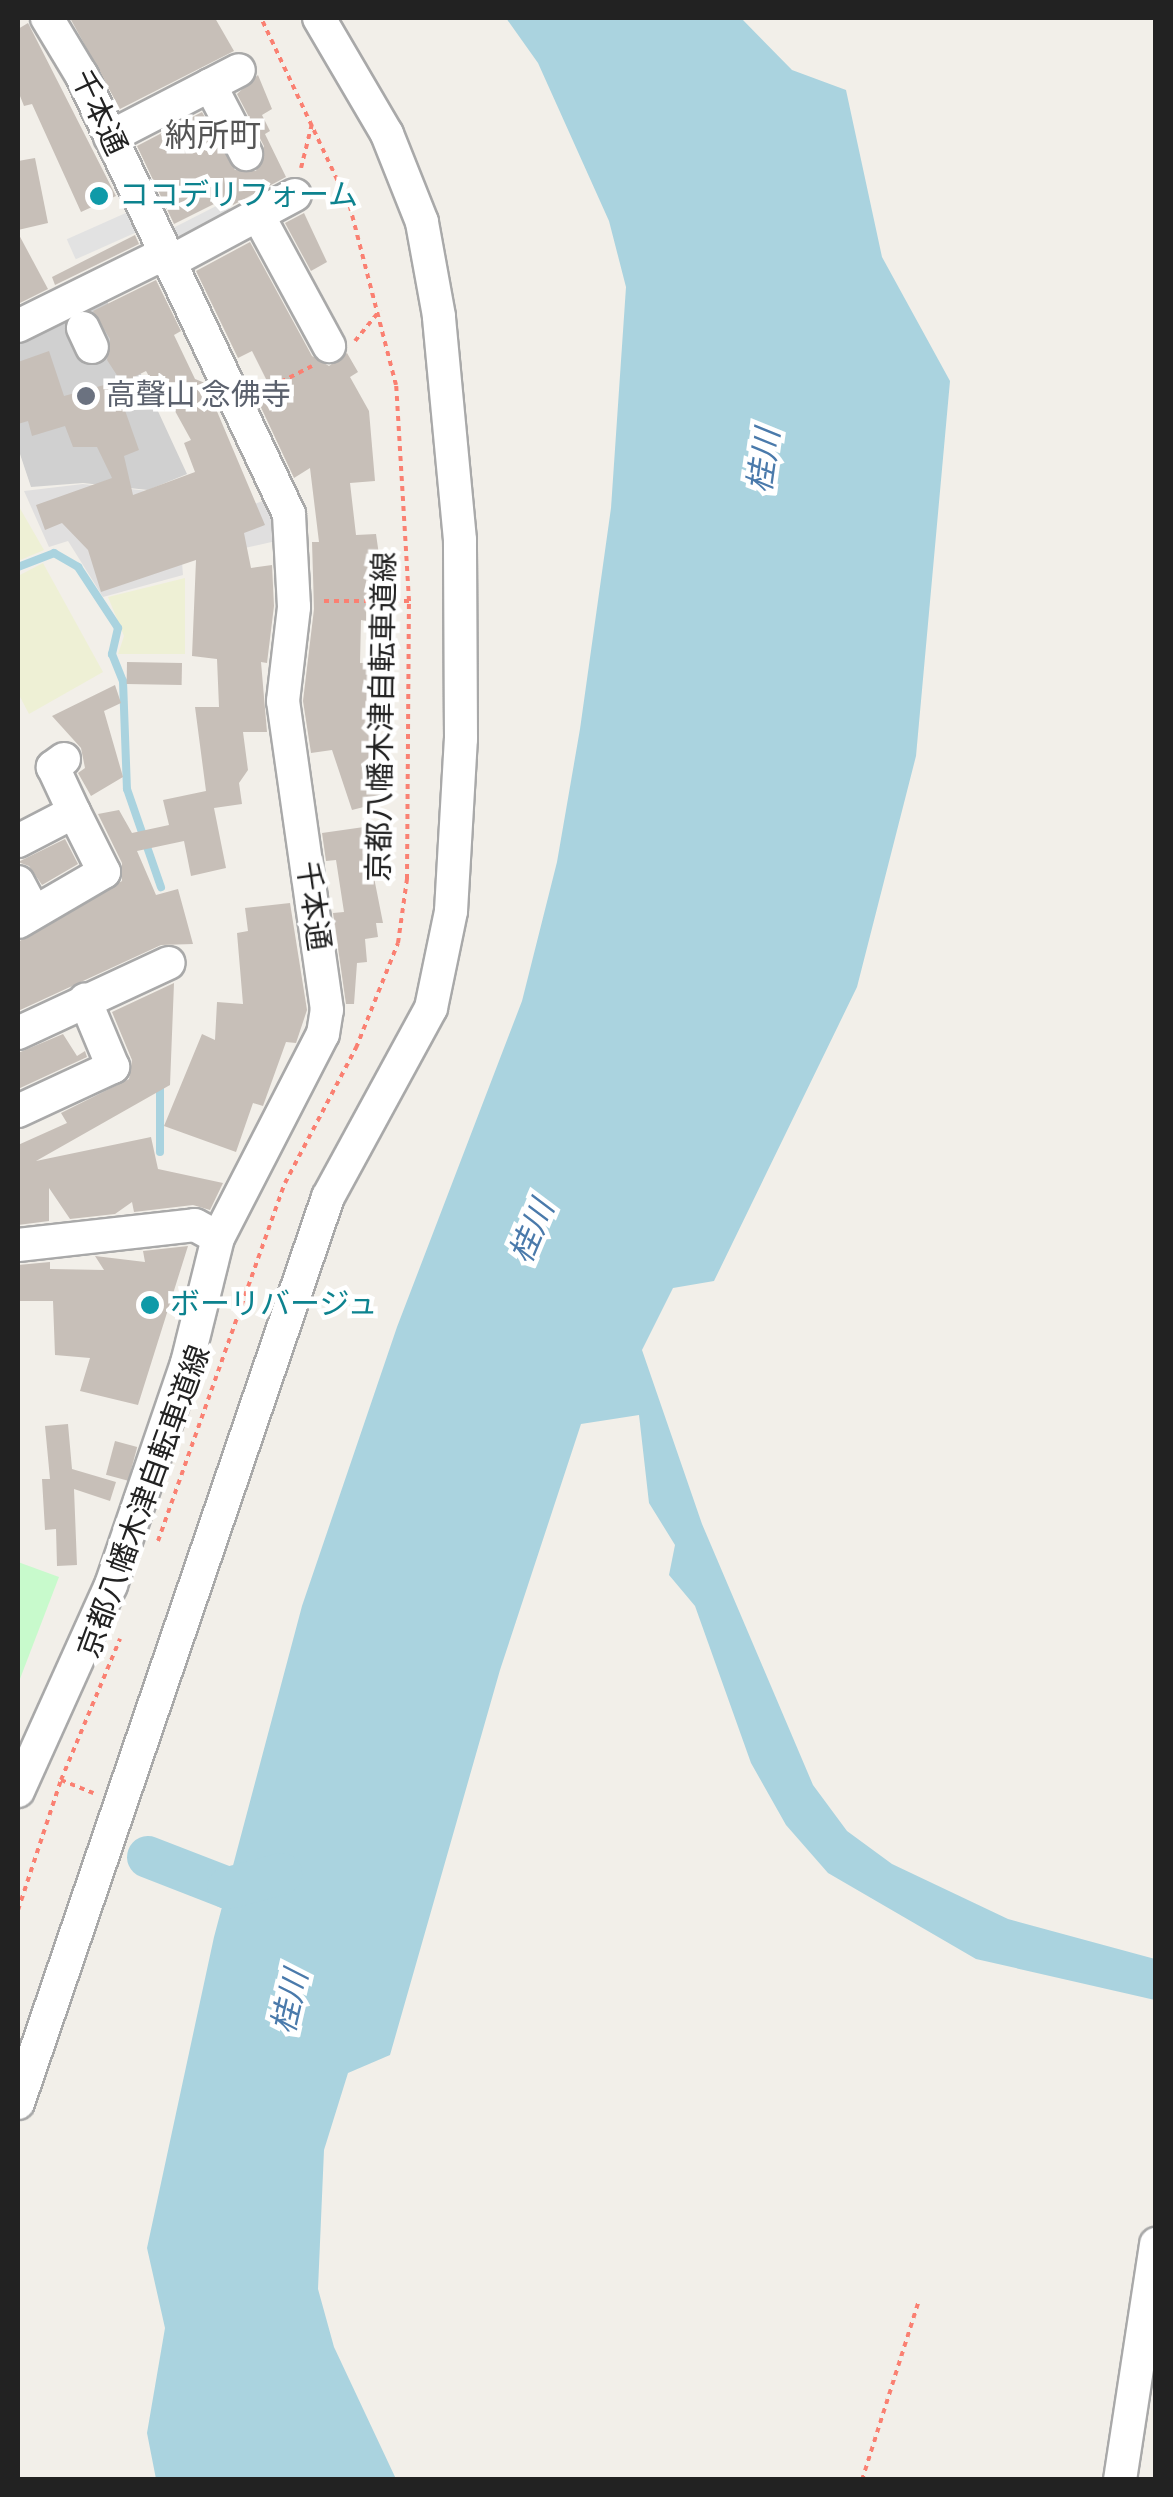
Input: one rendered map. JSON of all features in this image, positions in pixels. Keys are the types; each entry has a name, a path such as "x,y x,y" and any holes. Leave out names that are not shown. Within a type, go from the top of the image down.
{"street":[{"path":"18,2103 328,1197 431,1008 450,911 460,739 460,540 439,316 422,222 394,152 319,18"},
{"name":"千本通","path":"18,1791 110,1584 187,1363 218,1238 323,1034 327,1010 286,738 294,601 289,514 51,19"},
{"path":"110,138 224,78 246,154"},
{"path":"18,326 81,322 166,258 295,195"},
{"path":"258,216 329,346"},
{"path":"18,882 26,917 104,872 53,766 64,759"},
{"path":"18,841 74,812"},
{"path":"18,1033 169,963"},
{"path":"18,1111 113,1067 85,1000"},
{"path":"18,1245 196,1225 218,1238"},
{"path":"1120,2480 1156,2244"}],"path":[{"name":"京都八幡木津自転車道線","path":"152,1556 285,1182 356,1048 398,943 411,792 406,486 380,310 350,207 261,18"},
{"path":"295,195 312,124"},
{"path":"294,601 410,601"},
{"name":"京都八幡木津自転車道線","path":"18,1910 61,1780 125,1626"},
{"path":"61,1780 121,1804"},
{"path":"862,2480 918,2303"}],"shaded area":[{"path":"226,201 237,223 174,256 163,233"},
{"path":"128,212 137,232 76,259 67,239"},
{"name":"高聲山 念佛寺","path":"103,292 187,474 148,490 83,483 31,487 18,448 18,337"},
{"path":"83,484 149,491 205,523 273,497 285,539 182,562 183,575 103,597 68,541 49,547 24,491"}],"green space":[{"path":"18,505 44,550 18,561"},
{"path":"43,563 103,672 29,714 18,693 18,576"},
{"path":"185,578 185,654 118,654 124,636 108,597"},
{"path":"18,1562 59,1577 18,1684"}],"water":[{"name":"桂川","path":"506,18 741,18 792,70 846,90 882,257 950,381 916,756 857,987 714,1281 673,1288 642,1350 702,1524 813,1785 847,1831 892,1864 1008,1919 1155,1959 1155,2000 976,1959 828,1873 786,1825 751,1763 695,1606 669,1575 675,1545 649,1503 639,1415 581,1424 500,1670 390,2055 348,2073 324,2150 318,2289 334,2347 396,2479 156,2479 147,2433 165,2328 147,2248 214,1937 302,1606 397,1327 522,1001 557,862 580,729 611,508 626,287 609,221 538,63"}],"building":[{"path":"70,18 215,18 234,51 120,109"},
{"path":"28,23 116,196 81,212 32,104 24,106 18,91 18,29"},
{"path":"258,75 272,109 262,115 270,131 265,134 286,177 233,205 228,197 174,224 137,146 202,112 235,170 256,171 264,146 237,94"},
{"path":"35,158 48,223 18,230 18,161"},
{"path":"304,213 327,262 311,271 285,223"},
{"path":"18,233 48,289 18,304"},
{"path":"135,235 139,244 55,285 52,277"},
{"path":"250,242 312,356 329,366 347,353 358,372 350,377 369,411 375,481 350,483 356,535 376,534 381,569 382,595 366,596 360,663 386,662 386,688 372,689 378,743 386,742 388,761 378,762 387,801 352,810 332,750 311,753 303,701 314,609 312,542 319,542 310,468 294,478 258,401 273,393 252,351 238,358 196,271"},
{"path":"156,280 181,331 174,335 195,379 205,383 265,525 244,533 251,568 272,565 274,606 267,663 261,662 267,732 243,732 248,770 239,783 242,804 214,808 226,868 191,876 184,841 137,851 156,895 178,889 193,944 161,945 18,1011 18,942 122,881 122,863 98,814 119,810 132,833 169,825 163,800 206,791 195,707 219,707 217,659 192,656 196,560 101,592 88,550 62,523 45,530 36,505 112,478 97,447 73,447 65,426 32,436 28,421 18,424 18,362 49,351 64,396 115,382 139,450 124,456 133,495 195,472 184,443 191,440 159,382 154,385 146,371 122,383 107,360 110,339 93,311"},
{"path":"127,662 182,663 182,685 127,684"},
{"path":"115,685 121,703 104,711 123,777 91,796 78,773 85,768 81,748 52,716"},
{"path":"364,827 383,923 376,923 378,937 365,939 367,962 357,963 354,1004 346,1004 333,913 344,912 336,860 326,861 322,833"},
{"path":"65,839 78,864 42,885 29,866 18,862"},
{"path":"290,903 307,1010 296,1043 286,1042 263,1106 253,1103 236,1152 164,1126 202,1034 215,1040 217,1002 243,1004 237,933 248,931 245,908"},
{"path":"174,983 170,1085 36,1161 151,1137 158,1169 223,1183 210,1210 193,1205 134,1212 132,1202 115,1214 70,1219 49,1188 49,1221 18,1225 18,1145 67,1123 61,1113 129,1079 132,1060 112,1012"},
{"path":"63,1034 77,1056 85,1051 87,1057 18,1089 18,1053"},
{"path":"188,1246 138,1405 80,1391 90,1358 55,1355 53,1301 18,1301 18,1265 50,1262 50,1269 104,1270 95,1256 145,1262 143,1251"},
{"path":"68,1424 72,1469 116,1482 110,1501 74,1489 77,1565 57,1566 56,1529 45,1530 42,1479 50,1479 45,1426"},
{"path":"115,1441 137,1447 128,1481 106,1475"}],"waterway":[{"path":"18,567 54,553 78,567 118,628 112,654 123,681 127,789 161,887"},
{"path":"160,1082 160,1152"},
{"path":"148,1857 228,1888 281,1874"}],"place":[{"name":"ココデリフォーム","path":"99,196"},
{"name":"高聲山 念佛寺","path":"86,396"},
{"name":"ボーリバージュ","path":"150,1305"}],"district":[{"name":"納所町","path":"213,136"}]}
